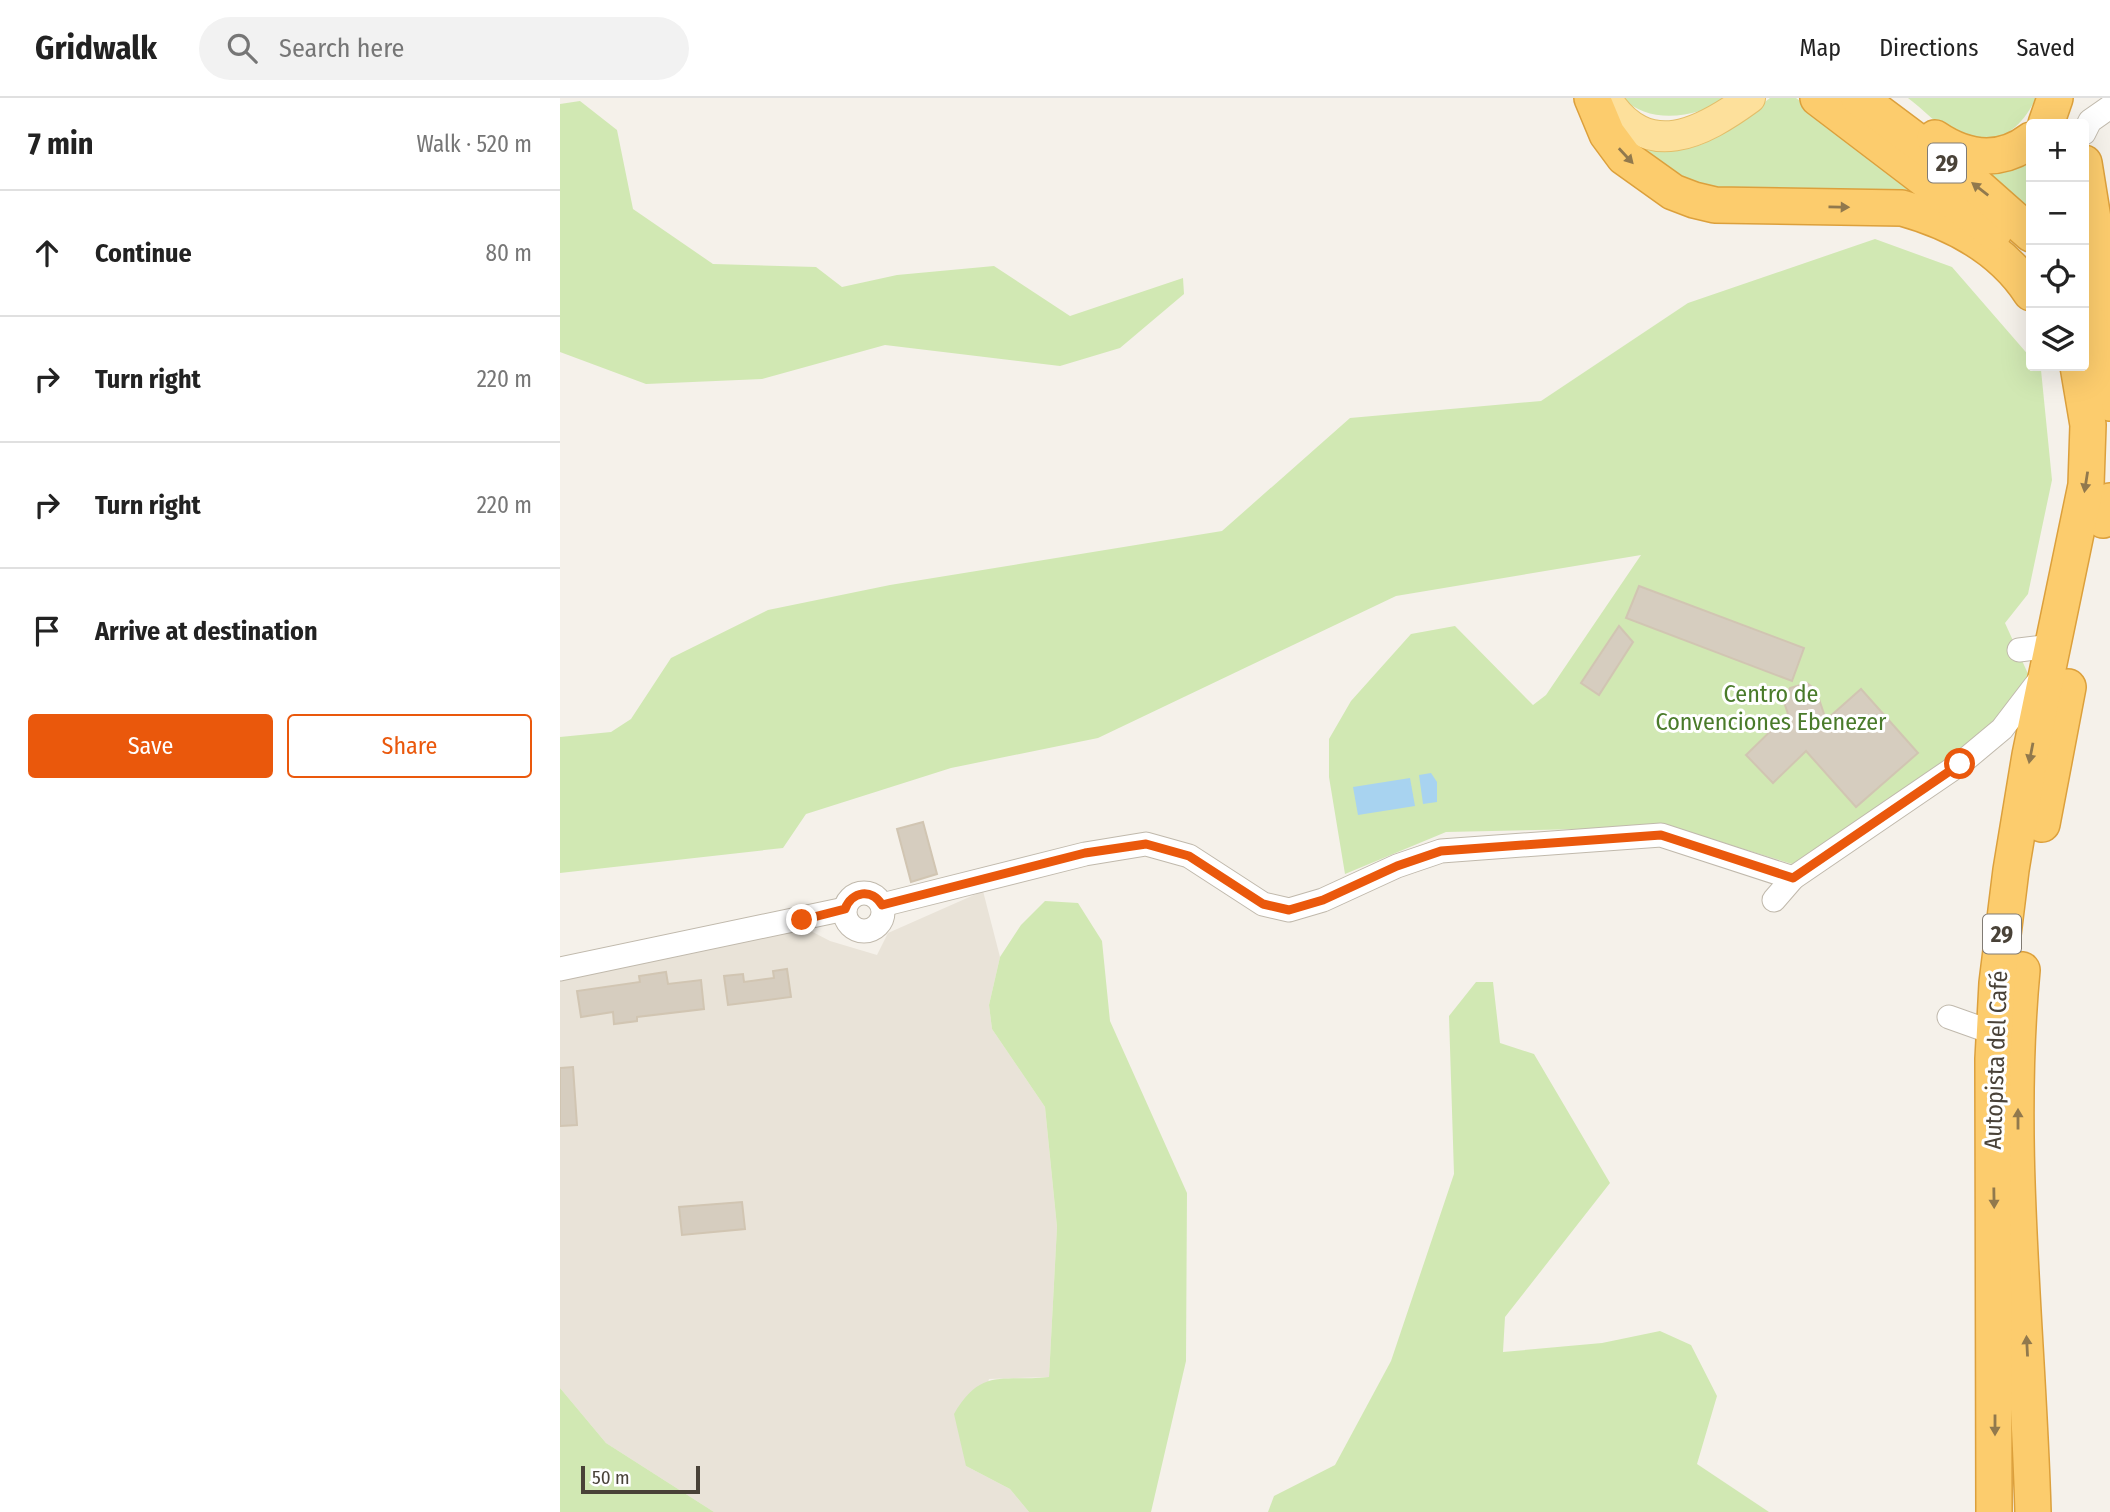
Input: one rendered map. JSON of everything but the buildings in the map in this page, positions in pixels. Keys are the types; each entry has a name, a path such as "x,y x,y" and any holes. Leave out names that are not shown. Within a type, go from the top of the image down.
{"highway":[{"path":"1592,98 1607,134 1624,157 1673,192 1716,205 1902,208 1971,235 2003,260 2026,287"},
{"name":"29","path":"1818,98 1975,215 2001,238 2026,267"},
{"name":"29","path":"1858,98 1979,187 2026,229"},
{"path":"1880,98 1959,152 1981,157 2002,155 2026,143"},
{"path":"2048,119 2055,98"},
{"path":"2070,98 2076,119"},
{"path":"2087,182 2110,324"},
{"name":"Autopista del Café","path":"1994,1512 1994,1033 2011,870 2039,655 2086,485 2099,414 2097,344 2089,325"},
{"path":"2069,371 2099,414"},
{"name":"Autopista del Café","path":"2080,371 2099,414"},
{"name":"Autopista del Café","path":"2033,1512 2030,1393 2018,1208 2021,974 2046,800 2107,510 2110,481"}],"main road":[{"path":"1606,98 1630,124 1642,131 1666,137 1701,129 1750,98"}],"street":[{"path":"2089,123 2110,105 2102,98"},
{"path":"1774,900 1793,878 1960,764 2002,729 2039,655"},
{"path":"560,969 845,909 852,927 864,931 880,923 882,905 1085,853 1146,844 1189,856 1263,904 1289,910 1323,900 1397,866 1441,851 1661,835 1793,878"},
{"path":"1949,1017 1994,1033"}],"shaded area":[{"path":"983,891 1000,957 989,1005 992,1029 1045,1107 1057,1227 1049,1377 989,1379 966,1466 1010,1489 1029,1512 714,1512 606,1443 560,1388 560,980 631,961 807,929 830,941 877,955 888,933"}],"green space":[{"path":"1623,98 1726,98 1702,110 1673,116 1646,112 1633,107"},
{"path":"1770,98 1796,98 1973,226 1704,195 1619,133 1662,150 1681,150 1717,137"},
{"path":"1908,98 2036,98 2023,120 2014,128 1994,139 1982,140 1950,132"},
{"path":"580,101 617,130 633,209 713,264 816,267 842,287 897,275 994,266 1070,316 1183,278 1184,294 1120,348 1060,366 885,345 762,379 646,384 560,352 560,104"},
{"path":"2026,158 2026,213 1984,172"},
{"name":"Centro de Convenciones Ebenezer","path":"1875,239 1952,267 2026,352 2026,371 2041,371 2052,480 2028,594 2005,623 2029,676 1977,741 1925,781 1792,864 1672,827 1446,832 1345,874 1329,777 1329,739 1351,701 1411,634 1455,626 1533,705 1546,695 1641,555 1396,596 1098,738 951,768 806,814 783,848 560,873 560,737 611,732 631,719 671,658 768,610 890,585 1222,531 1350,418 1541,401 1688,303"},
{"path":"1045,901 1078,903 1102,941 1110,1021 1187,1193 1186,1361 1151,1512 1029,1512 1010,1489 966,1466 954,1414 964,1399 984,1383 1049,1377 1057,1227 1045,1107 992,1029 989,1005 1000,957 1021,925"},
{"path":"1476,982 1493,982 1500,1043 1534,1054 1610,1183 1505,1317 1503,1352 1602,1343 1660,1331 1691,1345 1717,1396 1697,1464 1769,1512 1268,1512 1274,1496 1335,1465 1391,1361 1454,1174 1449,1016"},
{"path":"560,1388 606,1443 714,1512 560,1512"}],"water":[{"path":"1431,773 1437,782 1437,802 1423,804 1419,775"},
{"path":"1410,778 1415,806 1358,815 1353,787"}],"route":[{"path":"802,920 845,909 851,898 862,893 874,896 882,905 1085,853 1146,844 1189,856 1235,889 1263,904 1289,910 1323,900 1397,866 1441,851 1661,835 1793,878 1960,764"}]}
